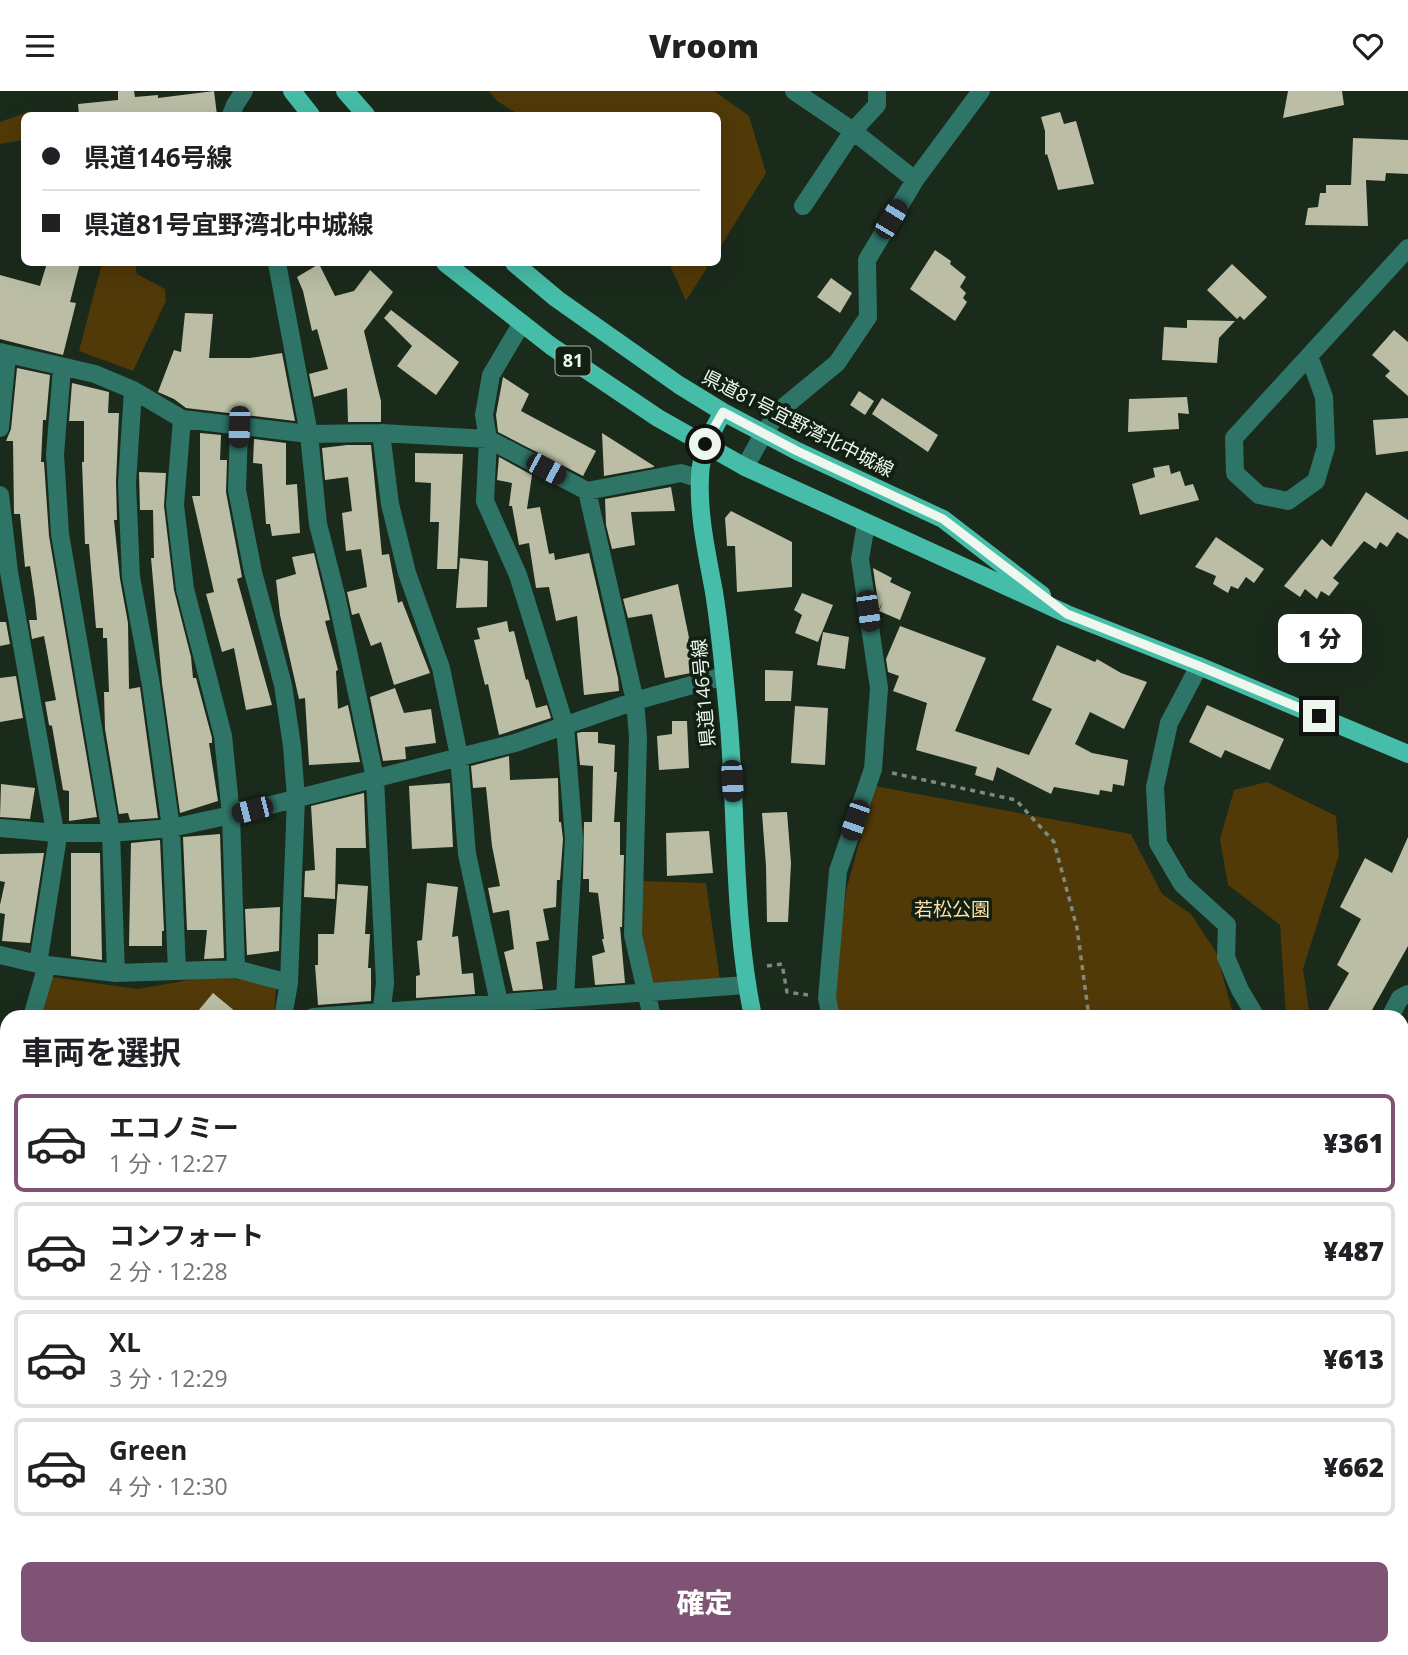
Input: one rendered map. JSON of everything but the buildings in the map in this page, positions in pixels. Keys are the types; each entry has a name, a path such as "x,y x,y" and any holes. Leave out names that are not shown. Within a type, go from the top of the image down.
{"main road":[{"path":"292,91 309,112"},
{"path":"345,91 363,112"},
{"name":"県道81号宜野湾北中城線","path":"449,266 551,346 659,418 745,467 1067,614 1408,754"},
{"name":"県道81号宜野湾北中城線","path":"518,266 557,299 679,385 797,451 943,519 1067,614"},
{"name":"県道146号線","path":"723,412 705,444 699,507 724,676 746,985 751,1010"}],"street":[{"path":"232,112 244,91"},
{"path":"794,91 853,131 915,180"},
{"path":"803,206 853,131 877,105 877,91"},
{"path":"745,467 780,410 837,363 868,317 867,260 915,180 981,91"},
{"path":"1309,356 1324,397 1326,447 1316,481 1288,501 1259,495 1235,473 1234,438 1309,356 1408,249"},
{"path":"278,266 309,434 317,524 337,599 376,778 385,983 382,1010"},
{"path":"522,323 491,375 484,415 488,439 485,501 518,575 565,726 574,839 565,998"},
{"path":"0,428 4,353 95,374 133,390 182,419 309,434 381,433 488,439 587,491 681,473 700,479"},
{"path":"62,367 55,454 60,534 111,833 116,973"},
{"path":"133,390 127,483 131,577 151,685 171,828 177,971"},
{"path":"182,419 176,517 185,589 223,736 231,815 236,969"},
{"path":"239,427 237,491 253,572 282,685 292,746 296,798 289,983 284,1010"},
{"path":"381,433 390,504 404,561 441,668 459,756 467,854 499,1010 565,998 746,985"},
{"path":"587,491 635,701 638,737 633,935 651,1010"},
{"path":"0,495 9,572 57,843 42,964 33,1010"},
{"path":"830,1010 827,998 838,871 873,769 879,688 860,559 866,524"},
{"path":"1199,666 1169,723 1155,787 1158,843 1182,884 1227,925 1226,957 1240,991 1252,1010"},
{"path":"0,828 111,833 171,828 515,743 635,701 724,676"},
{"path":"0,955 42,964 116,973 236,969 289,983"},
{"path":"1394,1010 1400,999 1408,993"}],"path":[{"path":"873,769 1016,800 1054,842 1077,928 1088,1010"},
{"path":"767,966 782,964 787,992 827,998"}],"green space":[{"path":"489,91 714,91 749,116 766,173 721,246 721,112 515,112 497,101"},
{"path":"21,115 21,140 0,144 0,122"},
{"path":"101,266 136,266 137,274 165,289 166,301 133,371 79,351"},
{"path":"670,266 708,266 686,301"},
{"path":"1267,782 1336,816 1339,855 1303,969 1309,1010 1286,1010 1280,925 1228,885 1220,839 1234,790"},
{"name":"若松公園","path":"875,786 1131,834 1162,894 1191,914 1216,952 1232,1010 830,1010 847,887"},
{"path":"640,881 706,883 720,980 650,988 638,934"},
{"path":"217,975 276,987 274,1010 44,1010 52,977 138,989"}],"route":[{"path":"705,444 723,412 797,451 943,519 1067,614 1319,716"}]}
